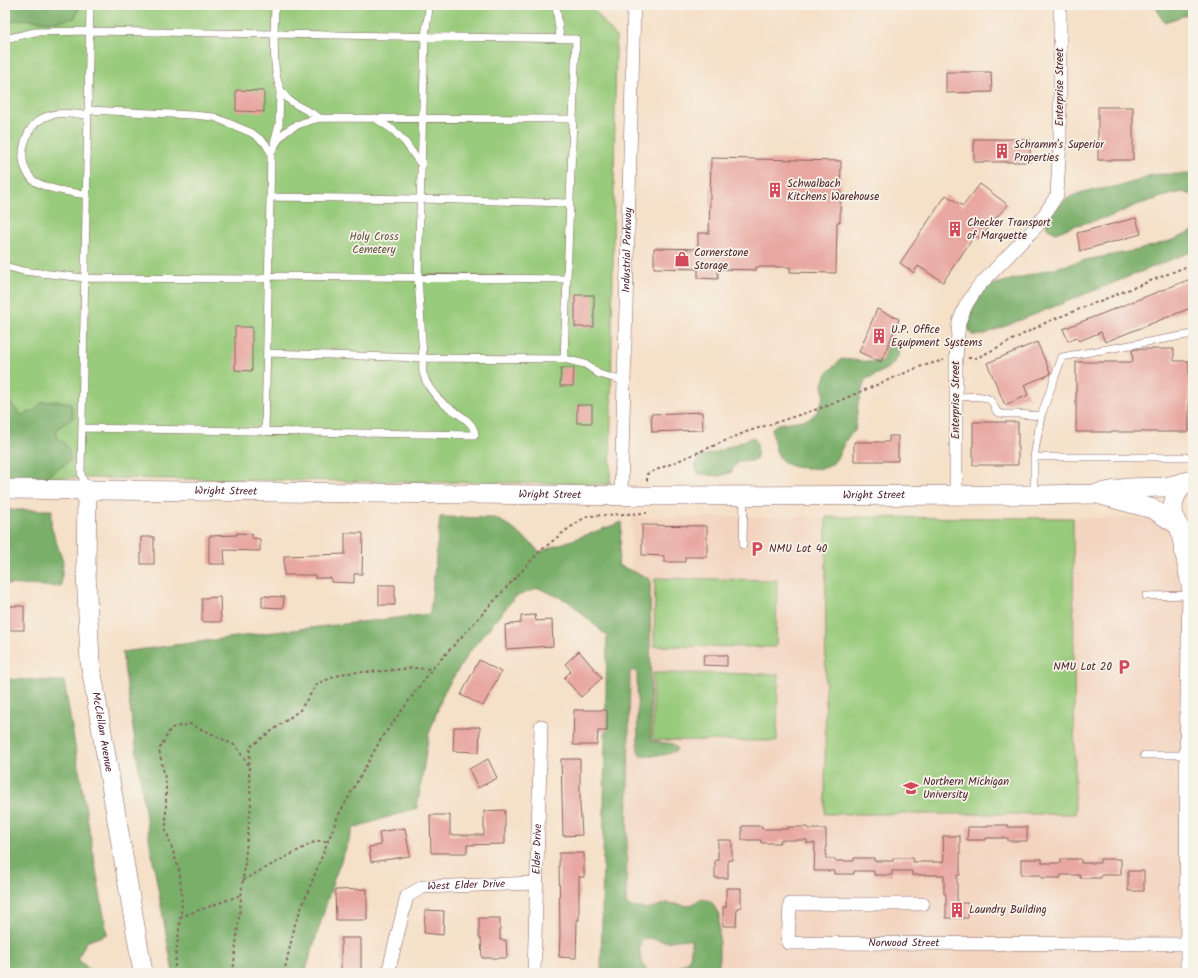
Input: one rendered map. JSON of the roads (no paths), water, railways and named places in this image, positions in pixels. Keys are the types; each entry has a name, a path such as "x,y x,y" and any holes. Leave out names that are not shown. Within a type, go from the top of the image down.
{"main road":[{"name":"Wright Street","path":"5,489 744,496 956,494 1034,495 1095,494 1126,488 1166,487 1191,480"},
{"path":"1190,973 1189,755 1193,592 1183,530 1173,512 1173,502 1176,494 1182,486 1191,480"},
{"name":"McClellan Avenue","path":"86,489 86,572 90,662 143,973"},
{"name":"Wright Street","path":"1095,494 1153,509 1183,530"}],"street":[{"name":"Industrial Parkway","path":"620,495 634,5"},
{"name":"Enterprise Street","path":"956,494 956,358 959,322 966,306 977,288 1037,226 1057,195 1060,140 1060,5"},
{"name":"Elder Drive","path":"534,973 541,726"},
{"name":"West Elder Drive","path":"388,973 407,896 423,887 536,883"},
{"name":"Norwood Street","path":"923,904 790,904 788,943 1191,944"}],"lane":[{"path":"86,489 82,473 82,428 90,5"},
{"path":"265,432 271,153 279,125 280,89 276,72 274,34 275,5"},
{"path":"82,428 475,436 474,429 463,416 444,404 430,388 423,373 418,277 426,36 429,9 427,5"},
{"path":"556,5 560,38"},
{"path":"5,39 35,32 90,30 576,39 564,359"},
{"path":"280,89 287,98 320,118"},
{"path":"87,195 63,191 47,186 33,180 26,170 23,159 24,146 28,133 35,123 44,117 55,114 88,113 192,115 214,117 252,133 265,142 271,153"},
{"path":"271,153 279,138 293,128 306,121 320,118 572,119"},
{"path":"374,118 393,130 405,142 422,166"},
{"path":"270,197 570,203"},
{"path":"5,266 23,271 85,278 261,279 268,276 567,279"},
{"path":"1034,495 1034,457 1041,416 1062,357 1193,334"},
{"path":"267,353 423,358 564,359 585,364 599,374 624,381"},
{"path":"956,397 988,398 991,400 997,412 1003,414 1041,416"},
{"path":"1034,457 1193,457"},
{"path":"743,545 744,496"},
{"path":"1146,596 1193,592"},
{"path":"1144,755 1189,755"}],"place":[{"name":"Schramm's Superior Properties","path":"1002,151"},
{"name":"Schwalbach Kitchens Warehouse","path":"775,190"},
{"name":"Checker Transport of Marquette","path":"955,229"},
{"name":"Cornerstone Storage","path":"682,259"},
{"name":"U.P. Office Equipment Systems","path":"879,336"},
{"name":"NMU Lot 40","path":"757,549"},
{"name":"NMU Lot 20","path":"1124,667"},
{"name":"Northern Michigan University","path":"911,788"},
{"name":"Laundry Building","path":"957,910"}],"park label":[{"name":"Holy Cross Cemetery","path":"374,243"}]}
